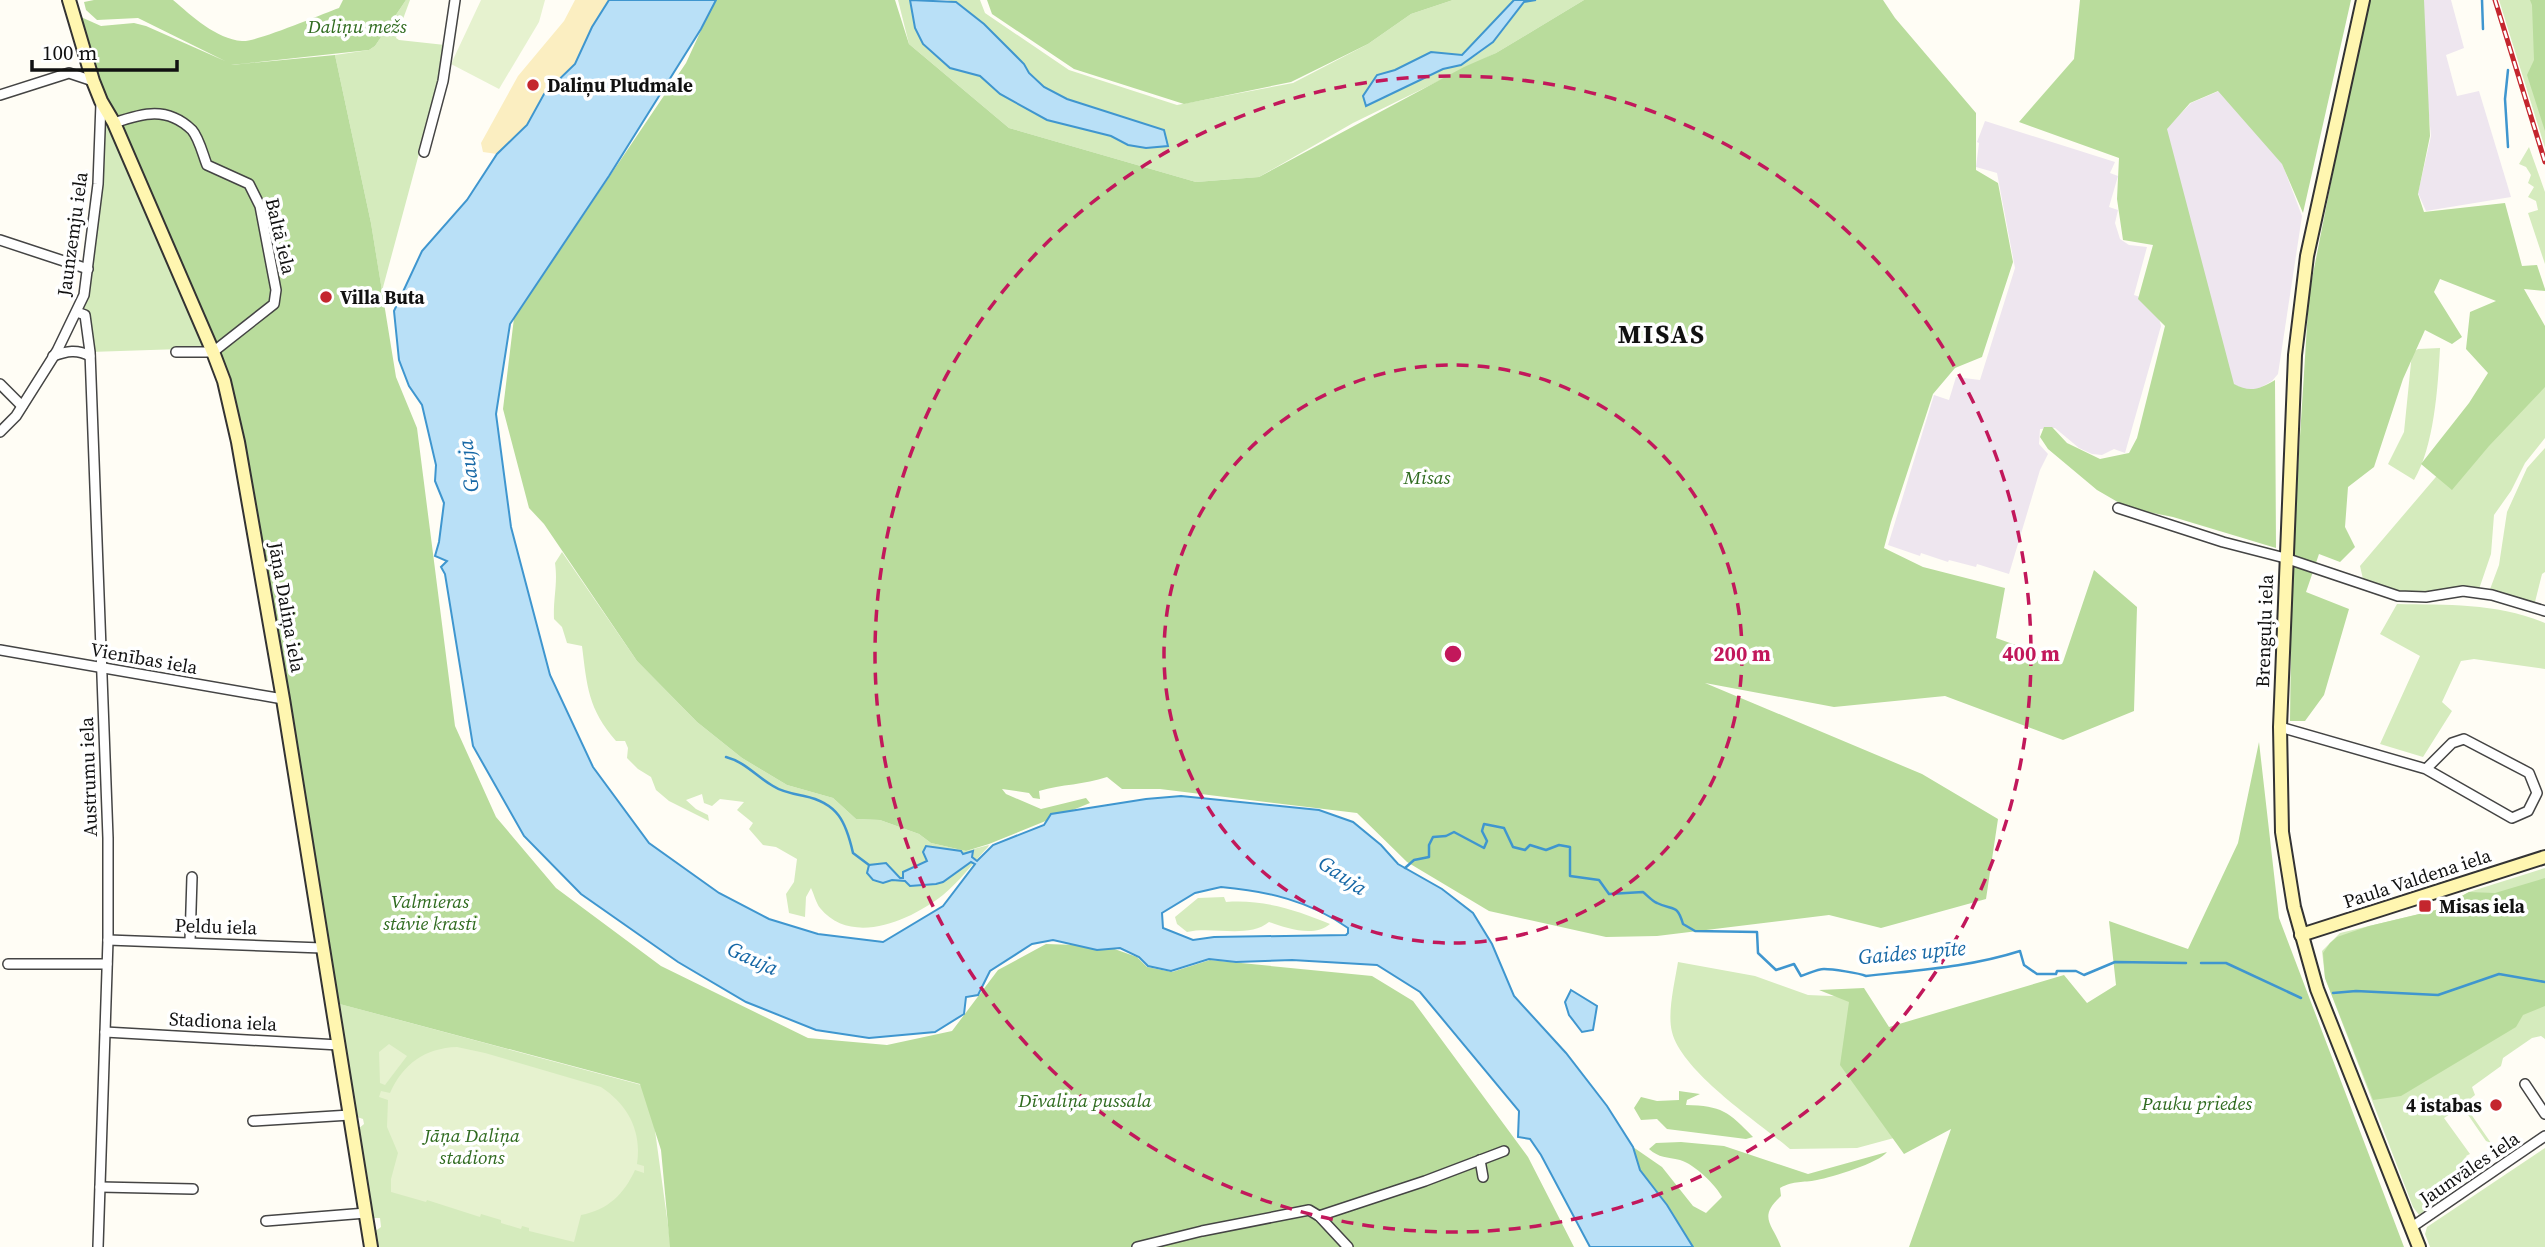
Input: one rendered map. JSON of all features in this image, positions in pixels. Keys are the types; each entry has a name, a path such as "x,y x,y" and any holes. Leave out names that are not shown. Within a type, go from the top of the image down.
{"street":[{"name":"Jāņa Daliņa iela","path":"69,0 101,101 114,123 224,381 238,442 283,699 371,1247"},
{"path":"424,152 443,81 455,0"},
{"name":"Brenguļu iela","path":"2363,0 2307,256 2295,355 2280,727 2282,832 2294,906 2320,998 2419,1247"},
{"path":"0,95 69,73 93,81"},
{"name":"Jaunzemju iela","path":"0,432 16,416 53,356 84,295 98,184 101,101"},
{"name":"Baltā iela","path":"114,123 144,113 169,115 193,131 207,166 249,184 260,206 276,290 274,304 213,352"},
{"path":"0,240 88,269"},
{"name":"Austrumu iela","path":"77,312 85,315 90,356 108,838 108,940 98,1247"},
{"path":"53,356 66,351 82,352 90,356"},
{"path":"176,352 213,352"},
{"path":"0,384 22,406"},
{"path":"2118,508 2223,542 2286,558 2398,596 2426,597 2463,591 2492,595 2545,611"},
{"name":"Vienības iela","path":"0,650 283,699"},
{"path":"2280,727 2426,769 2512,817 2528,811 2537,793 2529,773 2464,740 2452,743 2426,769"},
{"name":"Paula Valdena iela","path":"2301,935 2545,857"},
{"path":"190,942 192,877"},
{"name":"Peldu iela","path":"108,940 322,948"},
{"path":"8,964 107,964"},
{"name":"Stadiona iela","path":"105,1032 339,1045"},
{"path":"2525,1084 2545,1114"},
{"path":"253,1121 350,1115"},
{"name":"Jaunvāles iela","path":"2412,1227 2545,1136"},
{"path":"1319,1216 1425,1181 1504,1150"},
{"path":"1480,1160 1483,1177"},
{"path":"100,1187 193,1189"},
{"path":"1137,1247 1308,1210 1319,1216 1348,1247"},
{"path":"266,1220 366,1213"}],"shaded area":[{"path":"2418,0 2451,0 2464,48 2446,55 2457,96 2479,91 2511,197 2426,211 2418,193 2431,136"},
{"path":"2219,91 2282,163 2302,216 2278,374 2258,389 2244,389 2233,384 2166,129 2191,103"},
{"path":"1985,121 2115,162 2110,173 2118,176 2109,207 2118,210 2115,223 2120,239 2129,245 2147,247 2134,295 2155,302 2161,326 2125,453 2114,449 2102,455 2092,454 2079,448 2055,428 2040,429 2039,444 2048,454 2040,470 2009,574 1977,564 1976,567 1949,560 1948,562 1921,553 1920,556 1888,545 1934,395 1949,400 1956,377 1980,380 2015,268 1997,173 1976,167 1977,142"}],"green space":[{"path":"173,0 214,31 242,41 273,33 339,8 343,0 406,0 375,46 369,50 231,65 335,55 371,223 396,377 417,428 455,726 496,817 556,888 661,966 808,1038 887,1045 952,1031 998,970 1046,944 1106,946 1137,957 1147,967 1172,972 1210,960 1372,976 1413,1001 1528,1157 1574,1247 670,1247 661,1150 640,1084 332,1002 224,381 114,123 72,13 101,26 134,23 146,26 225,61 138,18 97,20 86,10 84,2"},
{"path":"406,0 410,0 396,38 445,45 438,83 382,291 371,223 335,55 369,50 375,46"},
{"path":"481,0 545,0 539,22 499,89 451,64"},
{"name":"Misas","path":"715,0 895,0 909,44 1009,128 1196,182 1259,177 1464,67 1496,53 1584,0 1883,0 1895,18 1976,113 1976,170 1998,183 2013,262 1982,357 1955,368 1933,394 1884,548 1923,567 2005,588 1996,638 2063,662 2094,570 2137,607 2134,711 2063,740 1945,696 1834,707 1705,683 1922,774 1998,819 1986,899 1881,928 1829,915 1657,936 1606,937 1489,911 1407,862 1357,813 1160,789 1122,789 1107,777 1039,791 1040,799 1033,798 1029,793 1002,789 1006,794 1041,809 1086,798 1090,803 966,851 931,843 919,834 880,820 856,819 833,798 787,785 742,758 697,722 637,661 544,524 529,508 503,409 514,318 686,63"},
{"path":"898,0 910,0 950,68 980,76 1000,94 1047,120 1111,136 1128,145 1067,99 1044,87 984,24 956,2 947,0 980,0 985,13 1069,70 1177,105 1293,83 1368,44 1411,14 1453,0 1514,0 1462,55 1431,52 1395,70 1377,75 1424,71 1469,59 1494,41 1524,2 1584,0 1496,53 1353,123 1259,177 1196,182 1009,128 909,44"},
{"path":"987,0 1453,0 1411,14 1368,44 1291,82 1184,104 1074,69 992,14"},
{"path":"2080,0 2351,0 2303,213 2282,164 2218,91 2190,103 2167,129 2234,384 2255,389 2275,380 2276,548 2173,517 2128,508 2097,490 2048,449 2040,437 2044,427 2052,427 2067,443 2100,459 2129,453 2137,438 2165,326 2138,299 2153,245 2123,240 2117,199 2119,158 2019,122 2074,59"},
{"path":"2367,0 2424,0 2430,136 2418,194 2424,212 2505,203 2522,266 2537,265 2545,289 2524,289 2545,326 2545,387 2452,490 2421,464 2469,403 2488,373 2466,349 2470,312 2496,301 2440,279 2434,292 2462,337 2452,344 2425,330 2403,379 2374,467 2348,487 2345,527 2355,547 2340,562 2319,554 2306,592 2349,609 2324,695 2305,721 2290,721 2292,563 2309,294"},
{"path":"2499,0 2545,0 2545,148"},
{"path":"2530,0 2545,0 2545,131 2527,75 2534,60"},
{"path":"101,101 211,348 90,352 85,316 77,312 84,295"},
{"path":"2529,147 2545,192 2545,264 2528,213 2538,210 2536,201 2528,197 2534,187 2528,183 2531,175 2526,167 2519,164"},
{"path":"2440,348 2430,434 2414,480 2388,464 2404,432 2412,353 2418,349"},
{"path":"2545,384 2545,438 2525,463 2511,491 2494,515 2491,554 2478,592 2422,594 2418,591 2416,596 2363,579 2360,566 2441,471"},
{"path":"2545,448 2545,572 2542,574 2535,602 2489,592 2499,565 2507,512 2527,468"},
{"path":"562,552 637,661 697,722 742,758 787,785 833,798 856,819 880,820 919,834 931,843 966,851 989,845 988,847 943,895 915,913 881,926 848,926 833,920 817,904 811,888 806,897 805,917 789,913 786,894 794,882 797,859 776,847 763,845 749,829 753,823 737,810 744,802 720,799 712,806 704,803 702,794 686,800 708,815 709,821 669,801 656,790 651,777 627,758 628,748 625,741 616,741 600,718 590,697 582,646 567,643 562,627 554,619 555,563"},
{"path":"2397,604 2491,608 2545,623 2545,669 2474,659 2461,661 2442,702 2452,711 2423,757 2380,744 2420,656 2380,634"},
{"name":"Pauku priedes","path":"2259,742 2279,918 2404,1247 1909,1247 1951,1129 1904,1154 1840,1065 1849,1002 1819,990 1864,988 1889,1027 2064,975 2087,1003 2116,985 2109,921 2188,949 2238,843"},
{"path":"2545,868 2545,1039 2541,1036 2532,1038 2503,1058 2501,1066 2472,1087 2475,1095 2464,1104 2491,1143 2486,1141 2462,1106 2444,1118 2470,1154 2466,1156 2477,1174 2419,1215 2413,1207 2325,978 2322,951 2340,933 2436,910 2469,892"},
{"path":"2545,878 2545,1006 2523,1015 2516,1027 2401,1096 2373,1100 2325,978 2323,953 2330,943 2337,937 2369,926 2436,910 2469,892 2495,893"},
{"path":"1224,897 1226,902 1253,902 1279,907 1330,924 1308,931 1269,922 1251,930 1187,932 1177,924 1175,917 1198,898"},
{"path":"1678,962 1755,976 1808,995 1854,997 1894,1138 1857,1148 1790,1149 1741,1111 1690,1063 1672,1032 1671,1007"},
{"name":"Jāņa Daliņa stadions","path":"336,1003 649,1087 671,1247 376,1247 374,1232 381,1227 380,1218 374,1218 371,1214 357,1130 364,1124 363,1119 357,1117 353,1110"},
{"path":"389,1044 407,1056 385,1085 380,1083 379,1052"},
{"name":"Jāņa Daliņa stadions","path":"457,1047 601,1087 626,1111 635,1130 637,1164 644,1166 644,1173 635,1170 614,1200 591,1213 581,1215 574,1242 529,1231 529,1228 522,1226 521,1229 501,1223 501,1220 481,1214 480,1217 391,1192 391,1179 398,1153 387,1127 388,1100 379,1097 381,1091 390,1093 408,1066 425,1054"},
{"path":"1679,1091 1700,1094 1687,1100 1686,1105 1724,1112 1753,1137 1746,1139 1667,1129 1657,1119 1641,1120 1634,1108 1641,1097 1657,1101 1679,1100"},
{"path":"1681,1142 1724,1146 1808,1174 1887,1152 1875,1161 1844,1173 1780,1188 1781,1196 1768,1216 1781,1247 1693,1247 1667,1205 1640,1170 1633,1147 1662,1167 1693,1206 1706,1213 1722,1197 1715,1187 1686,1162 1660,1156 1649,1149 1656,1143"},
{"path":"2545,1148 2545,1247 2430,1247 2425,1234 2427,1227"}],"sand":[{"name":"Daliņu Pludmale","path":"575,0 609,0 592,27 575,64 544,94 527,125 497,154 483,152 481,143 518,76 564,21"}],"water":[{"name":"Gauja","path":"609,0 716,0 701,29 609,176 510,324 496,414 511,527 550,675 593,767 649,843 719,893 769,919 818,934 883,942 943,906 975,864 971,862 943,882 910,886 905,881 892,880 883,883 873,880 867,873 869,865 886,863 903,878 903,872 927,861 923,852 926,846 961,851 963,854 973,851 972,857 977,861 993,845 1044,825 1051,814 1181,796 1319,810 1353,822 1381,845 1398,864 1442,889 1473,913 1492,944 1514,996 1566,1053 1607,1106 1633,1147 1640,1170 1667,1205 1693,1247 1590,1247 1541,1155 1530,1139 1518,1137 1519,1111 1420,992 1377,965 1209,959 1171,971 1148,966 1139,957 1120,948 1097,950 1053,940 1032,944 990,971 978,995 966,997 964,1014 935,1032 869,1038 816,1030 746,1002 678,962 581,894 524,836 473,746 445,574 441,567 447,561 435,556 444,503 435,481 436,465 422,405 409,386 399,360 394,311 422,251 467,200 497,154 527,125 544,94 575,64 592,27","holes":["1221,887 1303,904 1348,928 1348,933 1193,940 1163,928 1162,913 1195,893"]},
{"path":"910,0 956,2 984,24 1044,87 1067,99 1164,130 1168,146 1146,148 1128,145 1111,136 1047,120 1000,94 980,76 950,68 923,44 915,28"},
{"path":"1514,0 1536,0 1524,2 1493,42 1461,65 1443,69 1366,106 1363,96 1377,75 1395,70 1431,52 1462,55"},
{"path":"1571,990 1597,1006 1593,1030 1582,1032 1569,1015 1565,1002"}],"waterway":[{"path":"2482,0 2483,29"},
{"path":"2508,70 2505,99 2508,147"},
{"path":"726,757 745,766 777,788 816,799 833,809 843,823 853,853 869,865"},
{"name":"Gaides upīte","path":"1405,868 1414,860 1429,857 1429,845 1433,837 1454,832 1484,848 1487,841 1482,831 1484,824 1504,828 1513,847 1525,850 1530,845 1546,850 1559,845 1570,847 1570,876 1599,880 1609,894 1643,892 1655,902 1676,910 1683,924 1695,931 1757,932 1758,953 1776,970 1794,964 1801,976 1824,969 1866,976 1924,970 1982,961 2020,951 2024,965 2037,974 2076,971 2084,975 2115,962 2186,963"},
{"name":"Gaides upīte","path":"2201,963 2226,963 2301,998"},
{"name":"Gaides upīte","path":"2333,993 2356,991 2438,995 2499,974 2545,982"}],"railway":[{"path":"2495,0 2545,162"}],"place":[{"name":"Daliņu Pludmale","path":"533,85"},
{"name":"Villa Buta","path":"326,297"},
{"name":"Misas iela","path":"2425,906"},
{"name":"4 istabas","path":"2496,1105"}],"district":[{"name":"MISAS","path":"1662,334"}],"park label":[{"name":"Daliņu mežs","path":"357,26"},
{"name":"Valmieras stāvie krasti","path":"430,912"},
{"name":"Dīvaliņa pussala","path":"1085,1100"}]}
